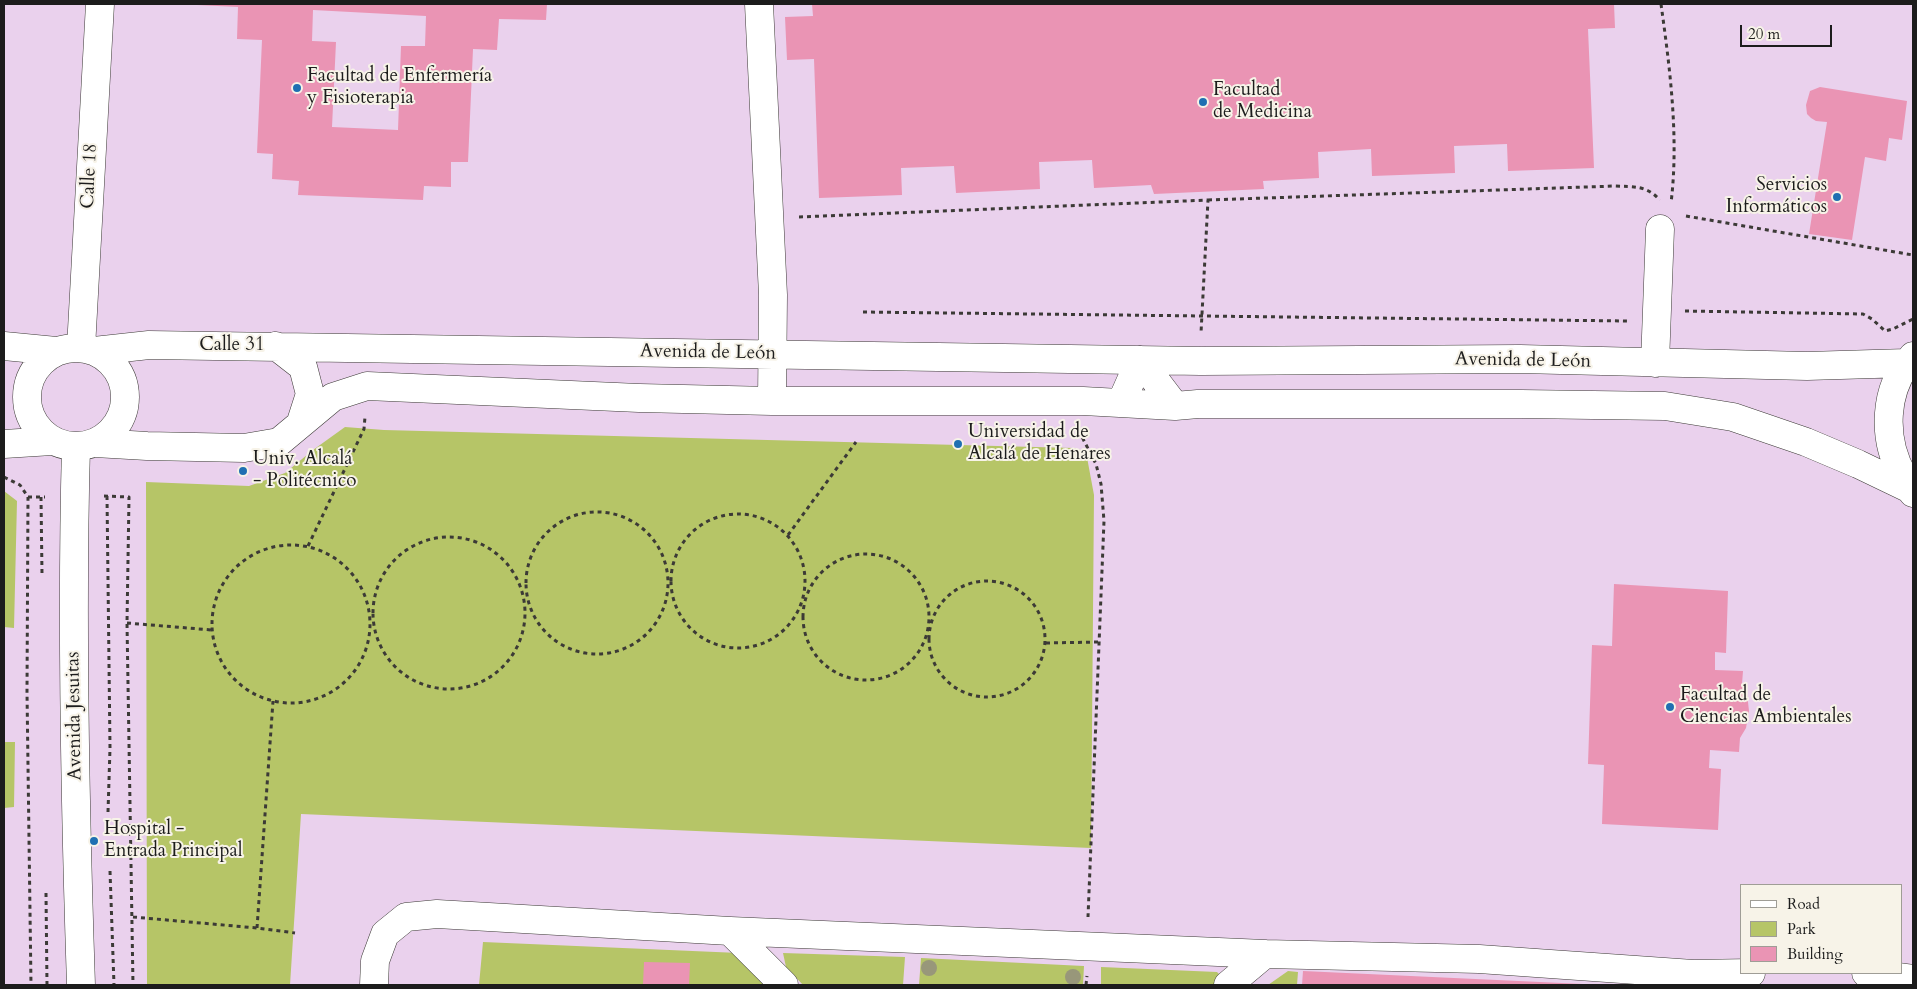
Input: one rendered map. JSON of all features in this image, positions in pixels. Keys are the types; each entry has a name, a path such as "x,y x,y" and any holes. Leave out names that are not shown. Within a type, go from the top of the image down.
{"street":[{"name":"Calle 18","path":"77,350 100,4"},
{"path":"759,4 774,295 772,401"},
{"path":"1655,363 1657,312 1665,219"},
{"name":"Calle 31","path":"74,444 244,448 279,442 301,422 310,394 303,367 276,346 149,345 77,350"},
{"path":"4,346 77,350 110,361 121,377 126,396 122,416 111,432 74,444 4,444"},
{"name":"Avenida de León","path":"276,346 1201,361 1520,360 1808,366 1910,360"},
{"path":"74,444 37,429 28,414 26,395 30,377 41,362 77,350"},
{"path":"1121,402 1140,360 1175,406"},
{"path":"1910,360 1892,394 1887,427 1894,460 1912,491"},
{"path":"301,422 333,397 367,386 639,398 772,401 1084,401 1175,406 1198,404 1665,406 1733,418 1806,442 1858,464 1912,491"},
{"name":"Avenida Jesuitas","path":"74,444 77,858 81,985"},
{"path":"374,985 375,962 385,934 406,917 437,914 730,931 1087,947 1265,954 1479,959 1693,979 1741,974"},
{"path":"730,931 784,985"},
{"path":"1228,985 1265,954"},
{"path":"1874,974 1913,979"}],"path":[{"path":"1661,4 1673,124 1672,189 1665,219"},
{"path":"769,218 1208,200 1638,187 1652,191 1665,219"},
{"path":"1201,361 1208,200"},
{"path":"1665,219 1678,215 1913,255"},
{"path":"863,312 1633,321 1657,312 1863,314 1872,318 1885,331 1892,330 1913,318"},
{"path":"308,546 364,429 367,386"},
{"path":"1084,401 1081,434 1096,464 1104,521 1086,985"},
{"path":"788,535 856,442"},
{"path":"4,477 20,485 28,497 31,985"},
{"path":"107,496 110,748 108,821"},
{"path":"28,497 129,497 127,624 133,985"},
{"path":"308,546 284,545 260,551 239,564 224,582 215,605 212,630 218,654 231,676 250,692 273,701 297,703 322,698 342,685 359,666 368,644 371,619 375,593 386,570 404,551 426,539 452,536 477,541 499,554 515,573 524,597 534,619 549,638 570,650 593,655 616,653 638,642 655,626 665,604 669,581 674,559 686,538 703,523 724,515 747,514 769,521 788,535 804,565 804,600 802,621 807,641 818,659 834,672 854,680 875,680 895,673 912,661 924,643 931,623 939,606 952,592 969,583 988,580 1007,583 1024,592 1036,606 1044,624 1046,643 1041,661 1030,678 1015,690 997,697 977,696 959,690 944,678 933,661 929,642 931,623 928,602 920,582 906,567 888,557 867,553 846,556 828,566 813,581 804,600 794,619 779,634 760,645 739,649 718,646 699,636 684,621 674,602 669,581 664,558 652,538 634,522 613,513 589,512 566,518 547,532 533,551 526,574 524,597 526,622 518,646 504,667 484,681 460,689 435,688 412,680 392,664 379,643 371,619 365,594 352,572 332,556 308,546"},
{"path":"127,624 212,630"},
{"path":"1046,643 1099,642"},
{"path":"257,928 273,701"},
{"path":"110,869 114,985"},
{"path":"133,917 257,928 294,934"}],"shaded area":[{"name":"Universidad de Alcalá de Henares","path":"4,4 1913,4 1913,985 4,985"}],"green space":[{"path":"345,427 384,430 1074,448 1086,452 1094,495 1091,848 301,814 290,985 147,985 146,482 249,486 285,473"},
{"path":"4,491 17,501 14,628 4,627"},
{"path":"4,742 15,742 14,807 4,808"},
{"path":"483,942 739,953 770,985 479,985"},
{"path":"783,953 905,957 903,985 803,985 786,967"},
{"path":"921,958 1084,966 1083,985 919,985"},
{"path":"1101,967 1217,972 1223,978 1216,985 1101,985"},
{"path":"1288,971 1298,972 1297,985 1268,985"}],"building":[{"name":"Facultad de Enfermería y Fisioterapia","path":"547,4 546,20 499,19 497,50 473,49 468,162 451,162 451,187 424,186 423,200 298,195 299,181 272,179 273,154 257,153 262,40 237,39 238,7 197,5","holes":["313,10 426,16 425,46 401,46 398,130 332,127 336,42 312,41"]},
{"name":"Facultad de Medicina","path":"812,4 1614,4 1615,28 1588,29 1594,168 1508,171 1507,144 1454,146 1455,173 1372,176 1371,149 1318,152 1319,178 1263,181 1264,189 1154,194 1151,185 1094,188 1092,160 1039,162 1040,189 956,193 954,166 901,168 902,195 819,198 814,59 787,60 785,17 813,16"},
{"name":"Servicios Informáticos","path":"1820,87 1907,101 1902,140 1889,138 1886,161 1865,157 1852,240 1809,234 1827,122 1816,121 1811,118 1807,114 1806,105 1810,91"},
{"name":"Facultad de Ciencias Ambientales","path":"1614,584 1728,591 1726,653 1715,652 1715,670 1743,671 1742,684 1747,693 1749,711 1746,728 1740,738 1739,752 1710,750 1709,768 1721,769 1718,830 1602,824 1604,765 1588,764 1592,645 1612,646"},
{"path":"644,962 690,963 689,985 643,985"},
{"path":"1303,971 1583,984 1583,985 1302,985"}],"place":[{"name":"Facultad de Enfermería y Fisioterapia","path":"297,88"},
{"name":"Facultad de Medicina","path":"1203,102"},
{"name":"Servicios Informáticos","path":"1837,197"},
{"name":"Universidad de Alcalá de Henares","path":"958,444"},
{"name":"Univ. Alcalá - Politécnico","path":"243,471"},
{"name":"Facultad de Ciencias Ambientales","path":"1670,707"},
{"name":"Hospital - Entrada Principal","path":"94,841"}]}
